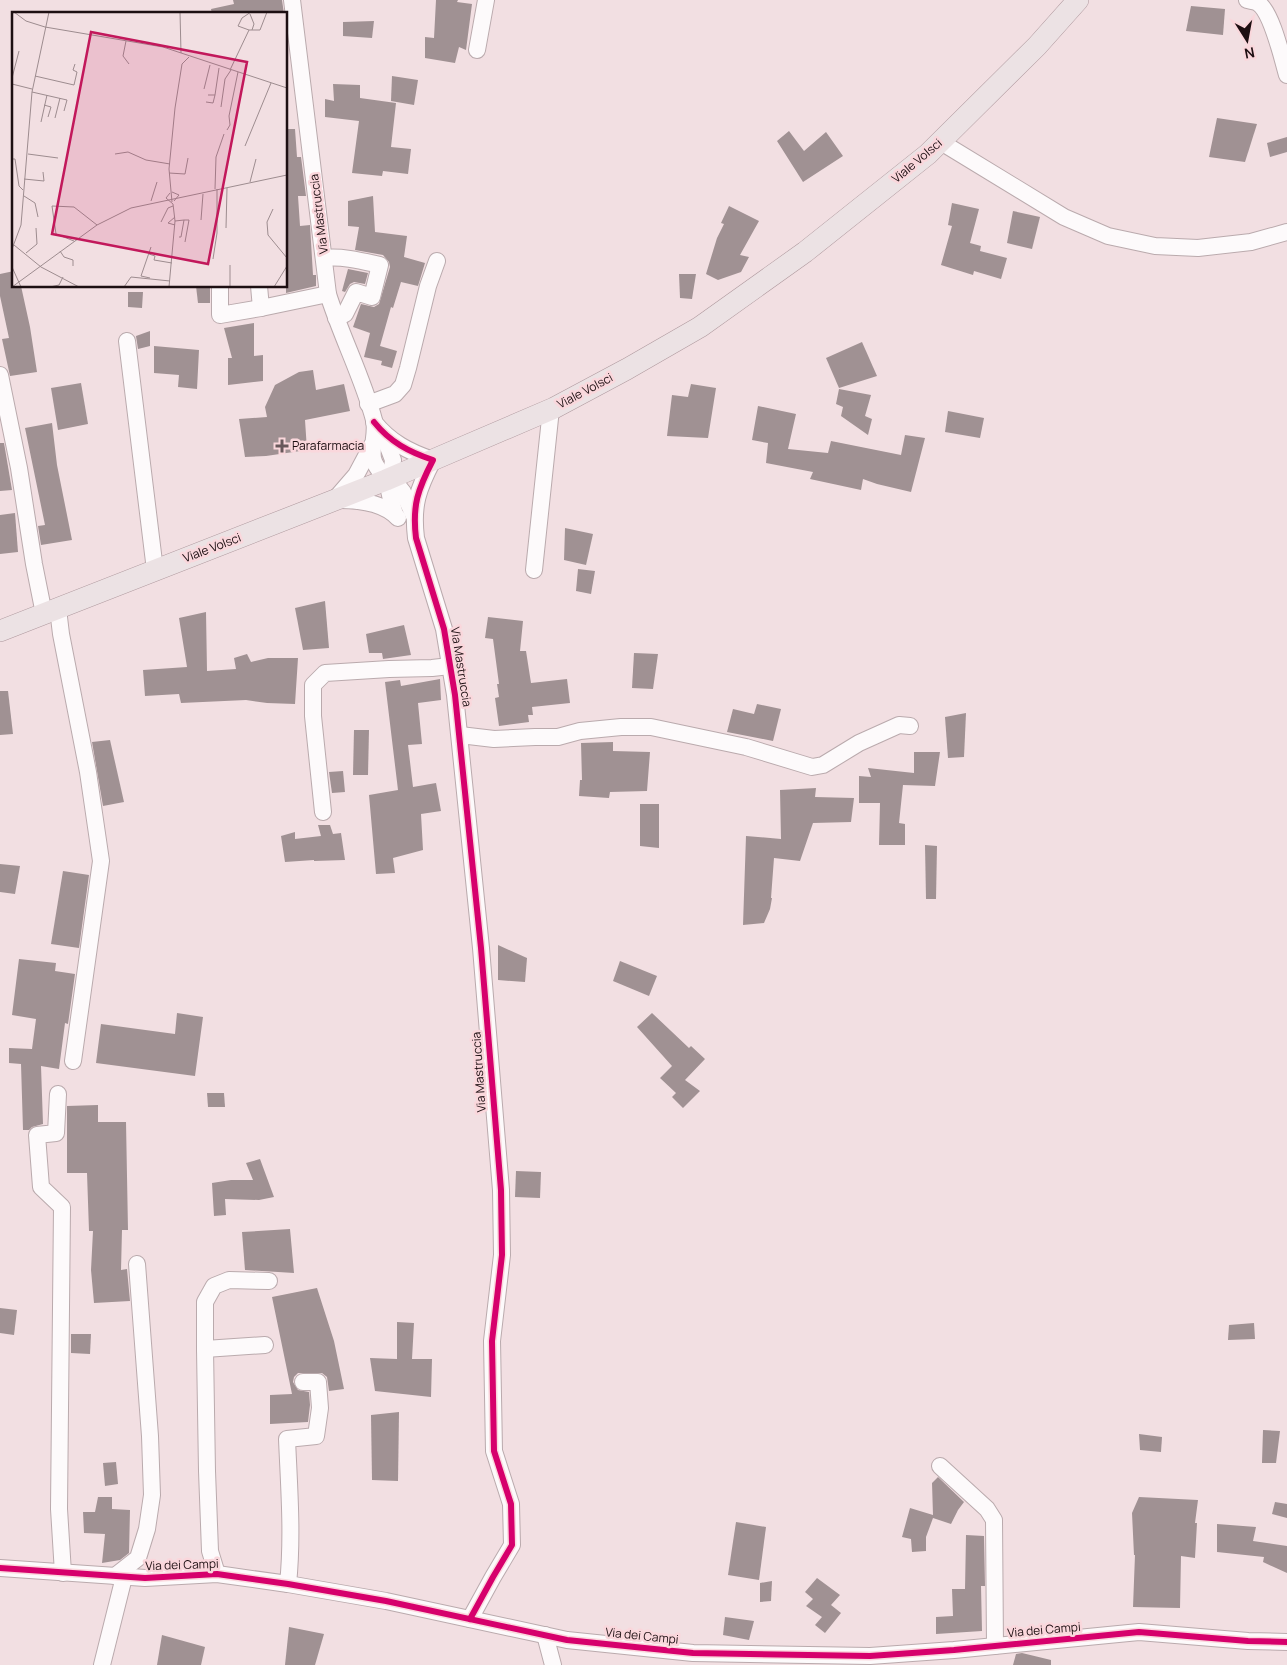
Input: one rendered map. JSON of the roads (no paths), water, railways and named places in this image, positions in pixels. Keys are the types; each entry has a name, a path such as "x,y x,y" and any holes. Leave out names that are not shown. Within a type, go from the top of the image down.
{"main road":[{"name":"Viale Volsci","path":"0,631 389,479 551,409 628,369 700,328 805,252 928,154 1037,46 1078,0"}],"street":[{"name":"Via Mastruccia","path":"292,0 328,294 368,404 376,433 374,465 389,479"},
{"path":"477,50 486,0"},
{"path":"1247,0 1258,2 1266,12 1287,75"},
{"path":"941,142 1064,217 1108,236 1155,246 1198,248 1251,242 1287,232"},
{"path":"324,258 334,257 380,265 372,297 356,292 345,314 336,318"},
{"path":"368,404 394,394 403,385 428,286 437,261"},
{"path":"220,288 220,316 328,294"},
{"path":"259,288 261,308"},
{"path":"128,341 156,570"},
{"path":"0,375 19,468 34,564 61,634 88,772 102,861 73,1061"},
{"path":"534,570 551,409"},
{"path":"334,500 356,475 376,433 404,449 433,460 421,484 414,516"},
{"path":"389,479 403,492 414,516"},
{"path":"389,479 389,495 395,514"},
{"path":"334,500 364,501 381,507 395,514 416,538"},
{"name":"Via Mastruccia","path":"414,516 416,538 444,629 460,735 480,931 501,1190 502,1255 492,1341 494,1451 511,1504 512,1546 470,1619"},
{"path":"323,812 313,716 313,685 319,678 326,673 450,666"},
{"path":"460,735 494,739 558,737 580,731 621,727 651,727 746,748 812,768 823,765 858,743 898,725 910,726"},
{"path":"58,1094 56,1133 37,1135 41,1187 62,1207 59,1509 63,1573"},
{"path":"102,1665 119,1577 138,1558 146,1529 152,1495 150,1427 137,1264"},
{"path":"217,1574 210,1551 205,1302 214,1286 230,1280 269,1281"},
{"path":"205,1349 265,1345"},
{"path":"288,1584 290,1504 287,1439 316,1436 320,1408 318,1382 303,1382"},
{"path":"940,1466 987,1509 994,1520 995,1646"},
{"name":"Via dei Campi","path":"0,1568 145,1578 217,1574 386,1601 568,1640 693,1653 870,1656 1139,1632 1248,1641 1287,1642"},
{"path":"545,1635 553,1665"}],"place":[{"name":"Parafarmacia","path":"282,446"}]}
